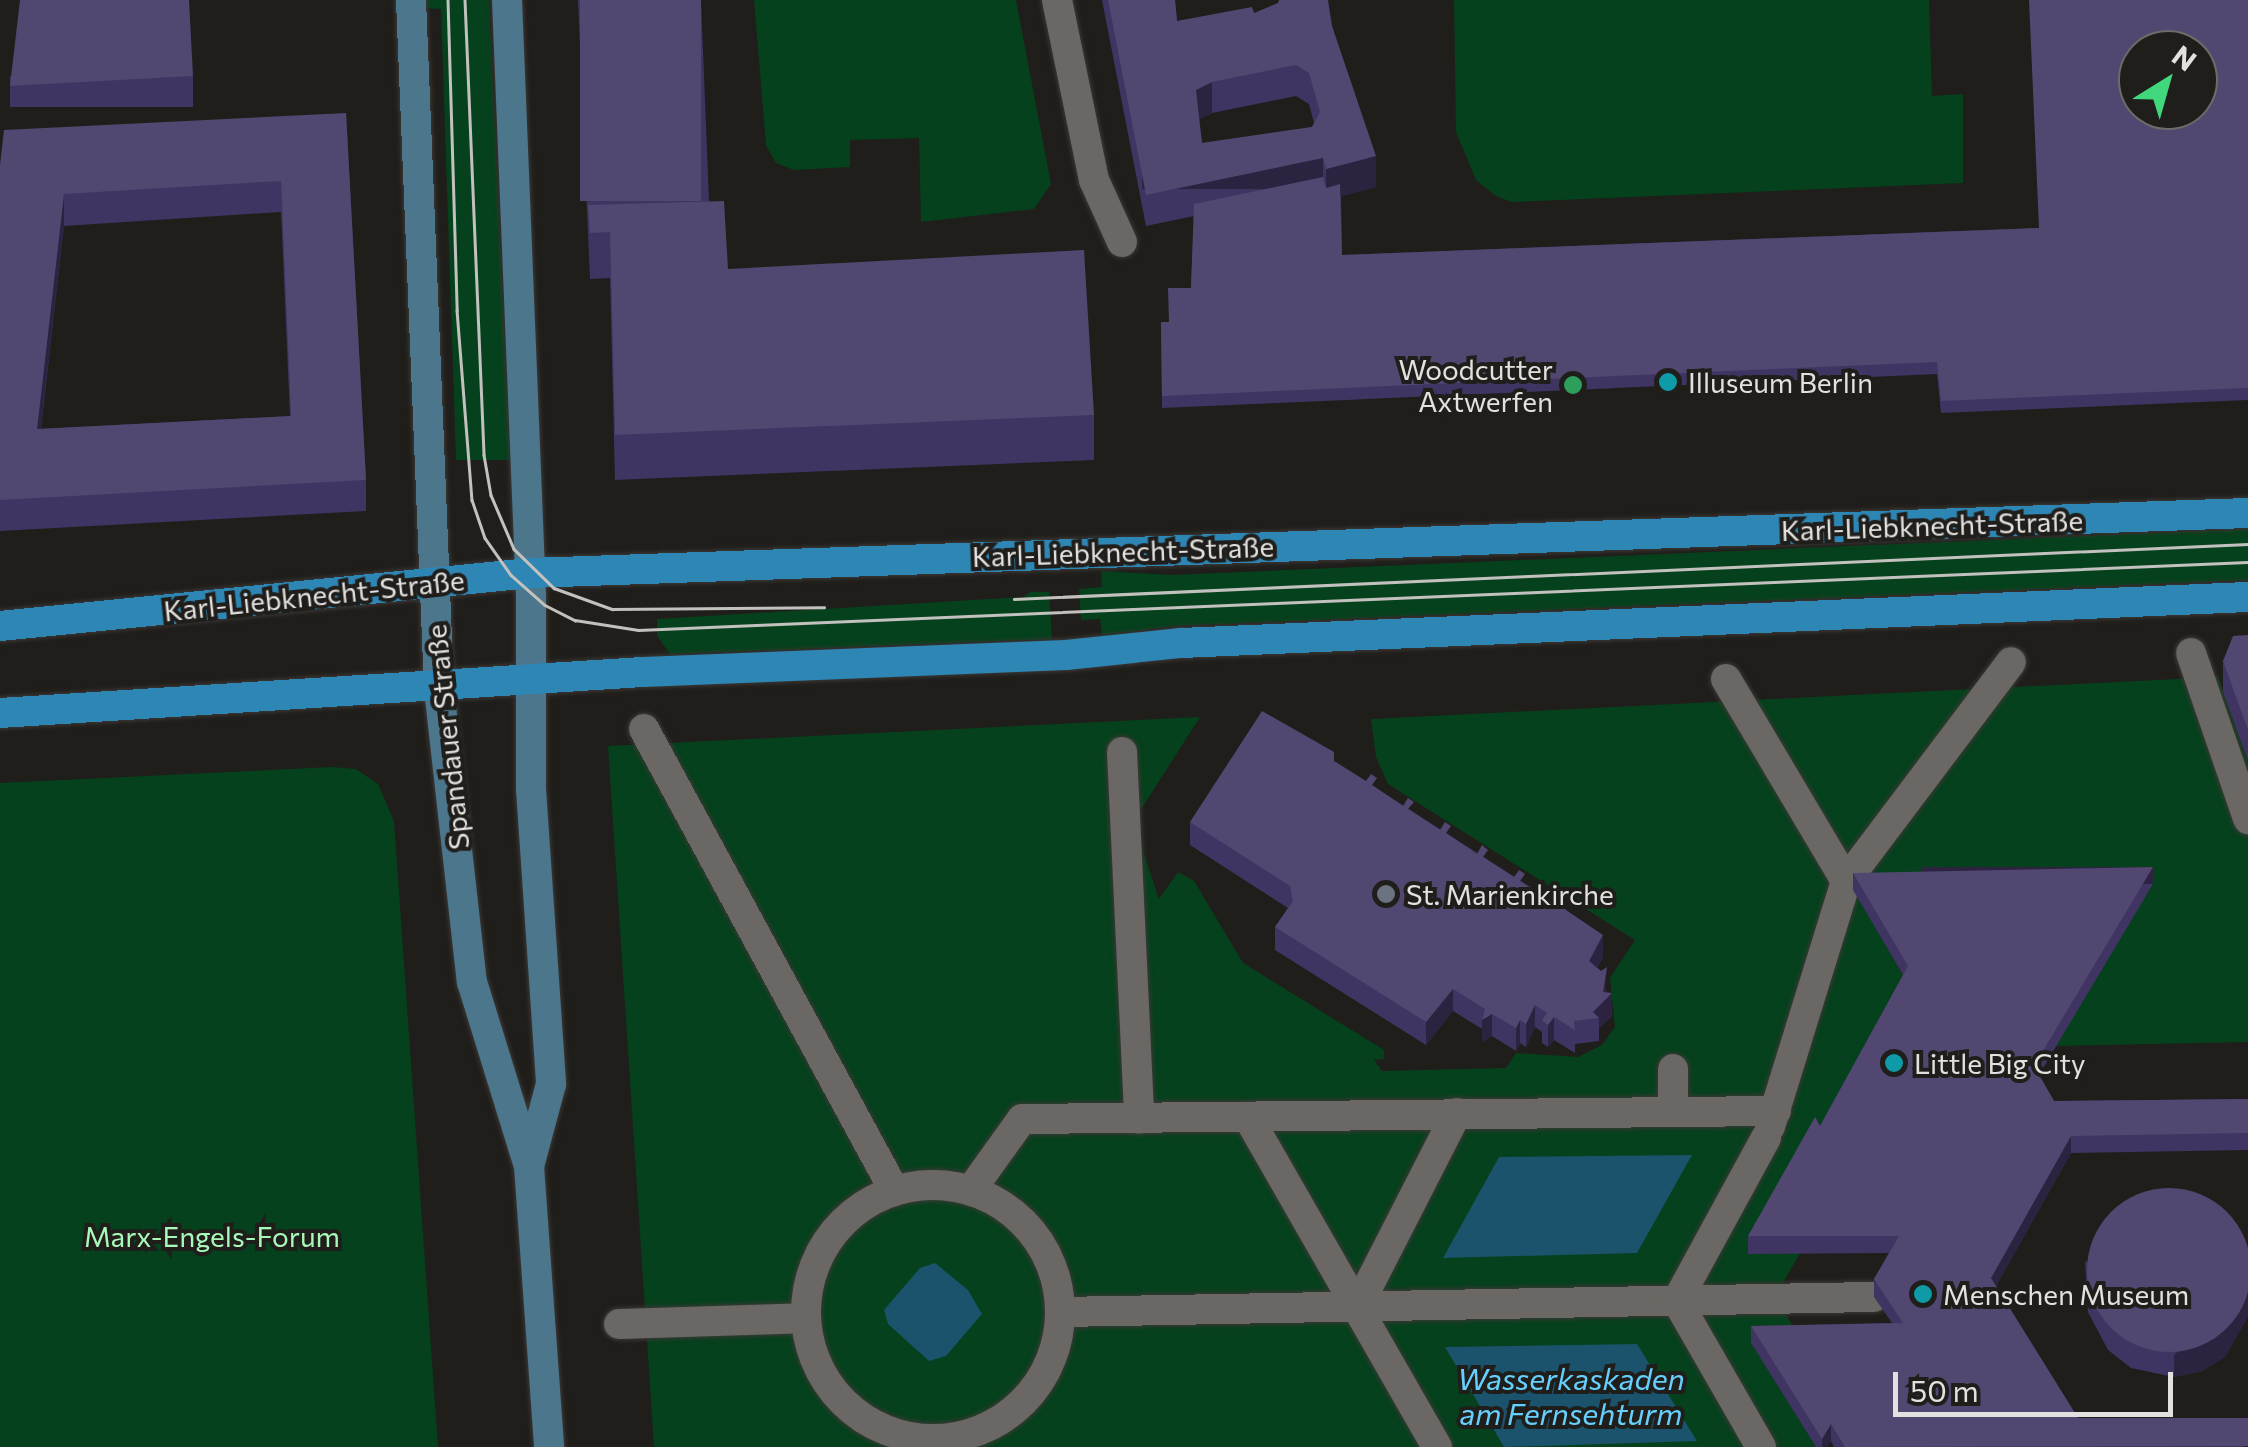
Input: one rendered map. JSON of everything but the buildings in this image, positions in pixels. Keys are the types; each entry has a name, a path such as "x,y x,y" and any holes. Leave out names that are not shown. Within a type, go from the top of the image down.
{"main road":[{"name":"Spandauer Straße","path":"411,0 431,585 439,690 472,982 530,1166 548,1447"},
{"name":"Spandauer Straße","path":"507,0 530,574 528,682 551,1084 530,1166"},
{"name":"Karl-Liebknecht-Straße","path":"0,626 530,574 2248,514"},
{"path":"0,713 1066,655 1181,642 2248,596"}],"street":[{"path":"1057,0 1094,180 1122,242"},
{"path":"2191,653 2248,820"},
{"path":"1676,1301 1771,1126 1846,881 2010,662"},
{"path":"1726,679 1846,881"},
{"path":"644,729 894,1190"},
{"path":"1122,752 1139,1119"},
{"path":"1672,1069 1673,1109"},
{"path":"971,1190 1022,1119 1673,1109 1771,1126"},
{"path":"1357,1308 1457,1113"},
{"path":"1248,1117 1438,1447"},
{"path":"946,1184 971,1190 1025,1224 1044,1250 1060,1312 1044,1375 1024,1401 969,1434 938,1443 888,1432 846,1406 817,1366 805,1318 818,1254 864,1204 894,1190 946,1184"},
{"path":"1060,1312 1874,1297"},
{"path":"1676,1301 1761,1447"},
{"path":"619,1324 805,1318"}],"green space":[{"path":"420,0 489,0 510,460 456,460 441,9 420,8"},
{"path":"754,0 1016,0 1051,184 1034,209 921,222 919,138 850,140 850,167 794,170 776,163 766,145"},
{"path":"1454,0 1929,0 1932,96 1963,94 1963,183 1512,202 1496,196 1476,180 1456,132"},
{"path":"2248,529 2248,580 1175,626 1102,635 1100,619 1081,620 1079,589 1102,587 1101,571 1172,575"},
{"path":"1030,592 1049,592 1052,639 670,654 657,636 657,619 1024,597"},
{"path":"2218,677 2248,762 2248,1042 2056,1046 2152,884 1854,891 1908,984 1749,1253 1800,1253 1775,1297 1802,1341 1752,1344 1816,1447 654,1447 608,746 1200,717 1133,822 1159,899 1178,872 1194,881 1243,963 1384,1050 1384,1059 1374,1060 1382,1071 1506,1068 1516,1053 1578,1057 1602,1045 1615,1027 1610,978 1635,940 1388,784 1376,757 1371,719"},
{"name":"Marx-Engels-Forum","path":"356,769 378,784 394,821 438,1447 0,1447 0,783"}],"water":[{"path":"1692,1155 1637,1253 1443,1258 1499,1157"},
{"path":"935,1263 968,1290 982,1314 946,1356 929,1361 888,1324 884,1310 920,1268"},
{"name":"Wasserkaskaden am Fernsehturm","path":"1637,1344 1697,1441 1504,1447 1445,1347"}],"tram line":[{"path":"448,0 457,310 472,500 485,538 511,575 545,605 575,620 638,630 2248,562"},
{"path":"465,0 484,455 491,495 514,549 554,588 612,609 824,607"},
{"path":"1014,599 2248,544"}],"place":[{"name":"Illuseum Berlin","path":"1668,382"},
{"name":"Woodcutter Axtwerfen","path":"1573,385"},
{"name":"St. Marienkirche","path":"1386,894"},
{"name":"Little Big City","path":"1894,1063"},
{"name":"Menschen Museum","path":"1923,1294"}]}
